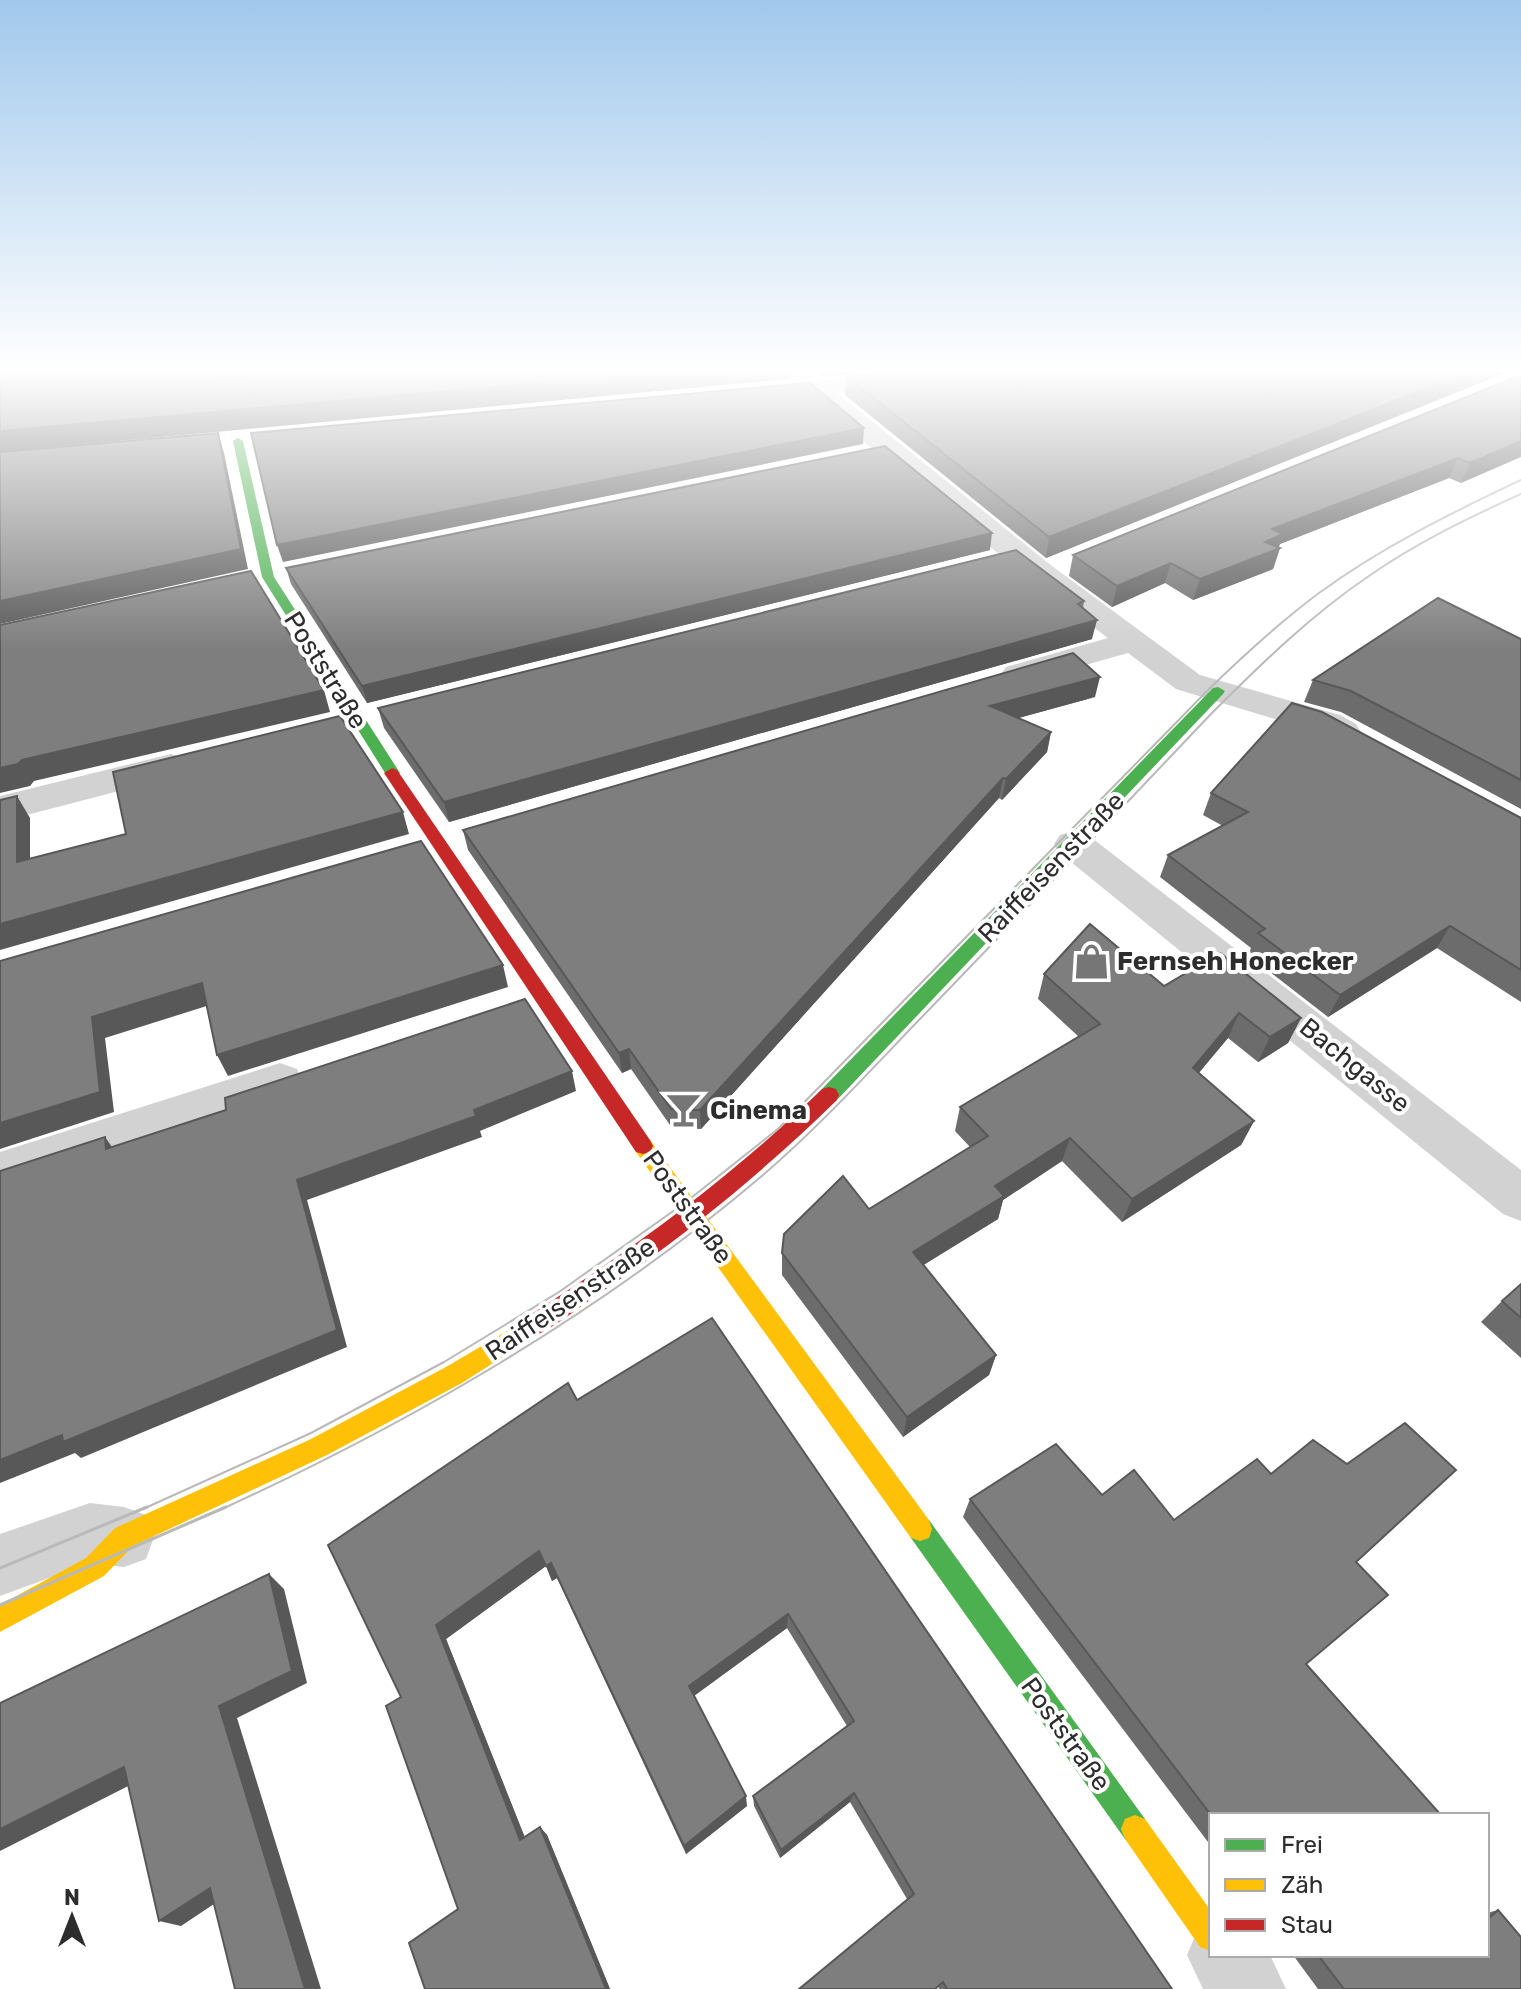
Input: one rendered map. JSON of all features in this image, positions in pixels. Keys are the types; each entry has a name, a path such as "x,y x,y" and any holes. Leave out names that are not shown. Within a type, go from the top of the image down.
{"street":[{"name":"Poststraße","path":"241,465 254,580 357,720 440,841 633,1133 695,1215 1209,1933"},
{"path":"908,465 1030,564 1188,682 1327,723 1375,749"},
{"path":"973,566 1070,561"},
{"path":"254,580 300,571"},
{"path":"978,686 1131,642"},
{"name":"Raiffeisenstraße","path":"0,1619 95,1567 124,1537 319,1447 454,1375 570,1302 695,1215 787,1138 1074,844 1218,691"},
{"path":"0,809 202,758"},
{"name":"Bachgasse","path":"1074,844 1521,1199"},
{"path":"496,1011 541,996"},
{"path":"0,1173 316,1070"},
{"name":"Raiffeisenstraße","path":"0,1565 90,1533 124,1537"},
{"path":"1225,1957 1249,1989"}],"building":[{"path":"0,465 224,465 241,549 0,601"},
{"path":"258,465 679,465 277,545"},
{"path":"793,465 908,465 992,533 362,686 286,568"},
{"path":"958,465 1232,465 1049,537"},
{"path":"1297,465 1440,465 1272,529 1283,534 1265,542 1280,548 1200,579 1171,563 1117,586 1073,555"},
{"path":"1016,550 1084,601 1078,604 1097,620 444,802 378,708"},
{"path":"251,571 324,690 22,760 0,768 0,625"},
{"path":"1438,598 1521,639 1521,780 1351,691 1313,680"},
{"path":"1073,653 1100,677 990,706 1051,732 1006,779 1003,778 700,1110 671,1109 629,1049 619,1053 463,830"},
{"path":"1292,703 1322,712 1521,818 1521,970 1450,926 1340,995 1258,933 1265,929 1168,855 1248,812 1211,793"},
{"path":"340,716 403,812 0,924 0,800 17,796 17,862 126,834 113,772"},
{"path":"421,841 503,965 217,1055 202,983 92,1017 100,1092 0,1123 0,961"},
{"path":"1090,924 1164,986 1220,953 1301,1018 1270,1037 1239,1013 1193,1068 1254,1121 1132,1199 1070,1138 995,1186 1004,1196 913,1252 996,1355 907,1417 782,1253 784,1234 843,1176 869,1209 988,1136 960,1107 1100,1024 1044,974"},
{"path":"525,999 572,1071 474,1110 476,1116 297,1180 337,1330 63,1442 62,1435 0,1460 0,1171 105,1137 106,1149 226,1110 225,1098"},
{"path":"1521,1284 1521,1318 1502,1301"},
{"path":"712,1318 1172,1989 947,1989 943,1982 935,1989 799,1989 914,1894 854,1793 781,1850 753,1796 854,1721 788,1614 689,1686 746,1796 684,1846 551,1563 546,1566 539,1551 436,1625 520,1840 540,1827 606,1989 425,1989 409,1943 458,1909 386,1706 401,1697 328,1545 568,1383 577,1400"},
{"path":"1405,1423 1456,1470 1356,1562 1388,1595 1306,1664 1439,1813 1209,1813 970,1499 1056,1444 1102,1495 1134,1470 1174,1520 1257,1459 1271,1474 1313,1440 1347,1464"},
{"path":"269,1574 292,1671 219,1706 305,1989 235,1989 210,1888 159,1921 124,1767 0,1829 0,1703"},
{"path":"1498,1910 1521,1937 1521,1989 1344,1989 1320,1957 1489,1957 1489,1918"}],"tram line":[{"path":"143,1509 311,1433 444,1362 559,1292 686,1202 779,1128 1209,689 1276,627 1367,561 1443,518 1521,480"},
{"path":"222,1509 365,1439 504,1361 637,1273 701,1225 763,1175 823,1120 1211,714 1287,641 1327,607 1387,564 1443,532 1521,494"},
{"path":"0,1568 147,1507"},
{"path":"0,1605 226,1507"}],"traffic: fast":[{"path":"243,465 268,577 392,773"},
{"path":"829,1095 1218,691"},
{"path":"920,1529 1135,1829"}],"traffic: slow":[{"path":"643,1146 920,1529"},
{"path":"0,1619 95,1567 124,1537 319,1447 454,1375 524,1331"},
{"path":"1135,1829 1209,1933"}],"traffic: jam":[{"path":"392,773 643,1146"},
{"path":"524,1331 683,1222 758,1161 829,1095"}],"place":[{"name":"Fernseh Honecker","path":"1091,961"},
{"name":"Cinema","path":"684,1110"}]}
